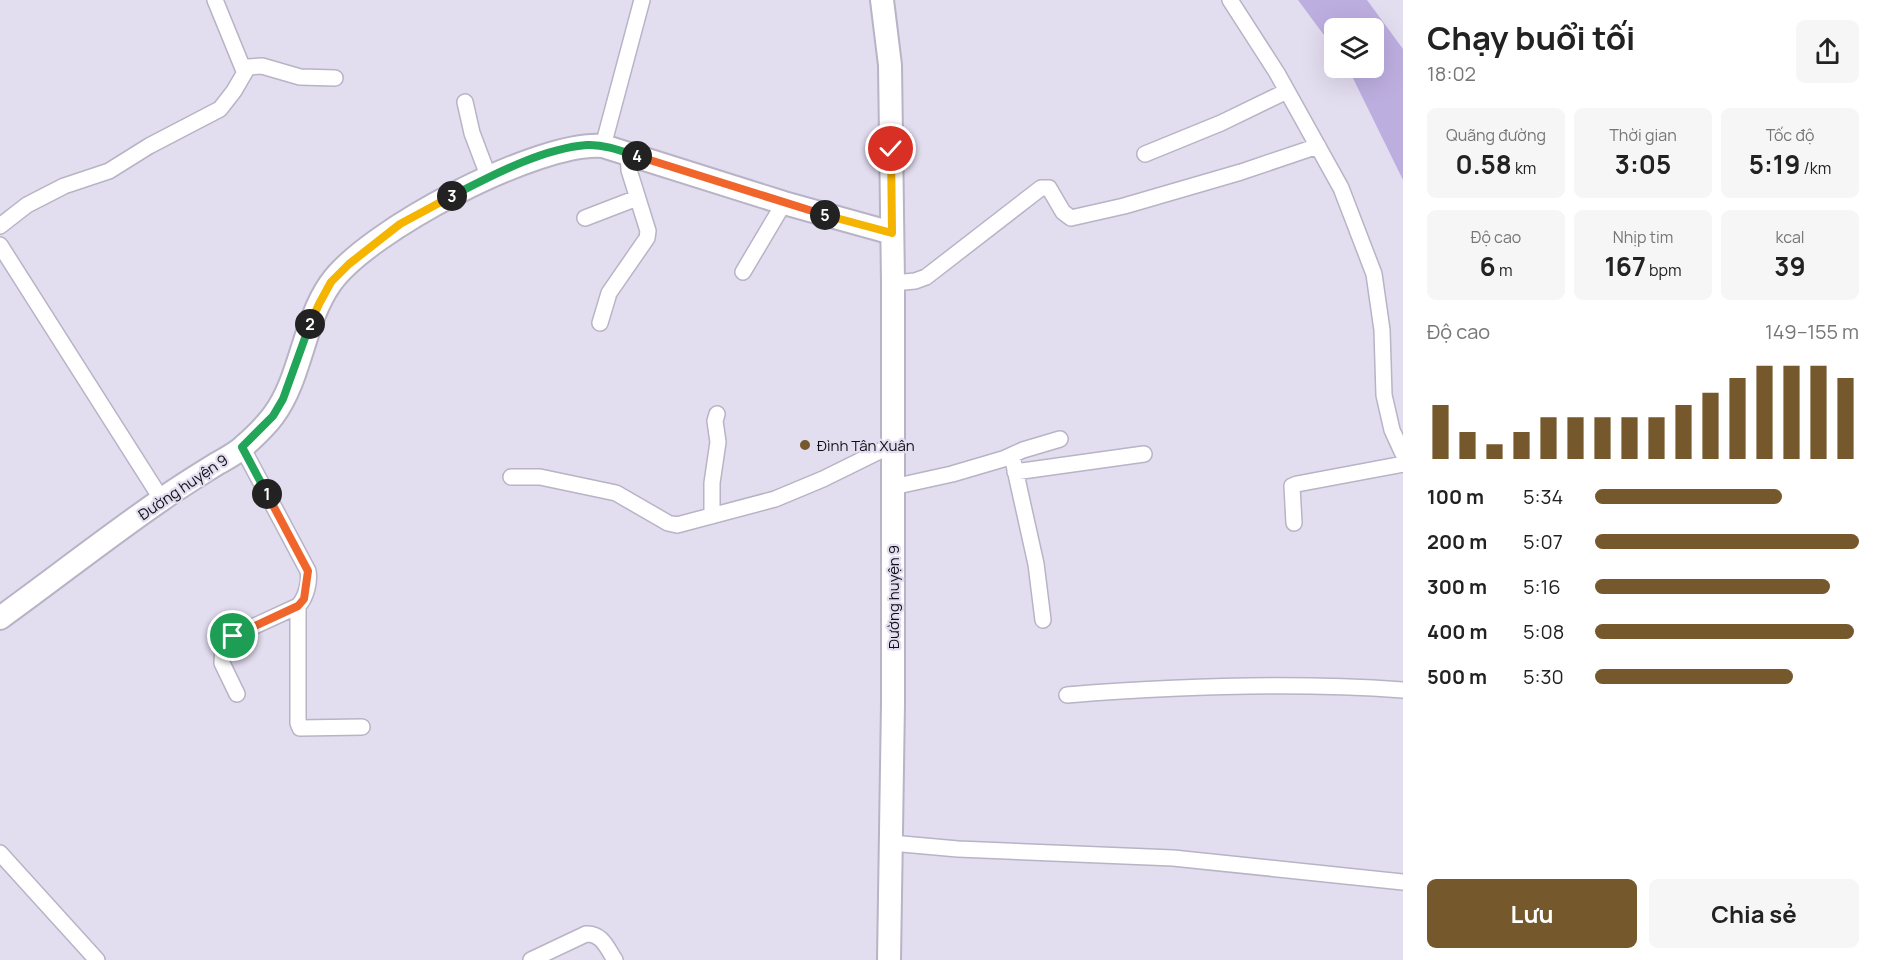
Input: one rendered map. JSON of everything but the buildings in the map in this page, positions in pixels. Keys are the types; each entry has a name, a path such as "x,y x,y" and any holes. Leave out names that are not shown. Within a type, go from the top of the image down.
{"street":[{"path":"215,0 244,71"},
{"path":"603,146 642,0"},
{"name":"Đường huyện 9","path":"882,0 890,65 893,283 889,960"},
{"path":"1230,0 1259,43 1341,188 1374,274 1382,330 1384,395 1392,430 1403,454"},
{"path":"0,226 27,206 64,186 109,171 149,146 220,109 248,67 255,65 300,77 335,78"},
{"path":"1145,154 1221,123 1287,91"},
{"path":"465,102 472,133 489,178"},
{"name":"Đường huyện 9","path":"0,618 162,500 242,447 273,416 298,363 312,319 331,282 349,264 400,224 522,163 554,152 588,145 603,146 784,203 892,233"},
{"path":"893,283 915,281 926,277 982,231 1041,188 1049,188 1063,212 1071,218 1124,206 1241,172 1318,146"},
{"path":"600,323 609,293 647,238 648,231 629,170 628,153"},
{"path":"585,218 637,198"},
{"path":"743,272 784,203"},
{"path":"0,245 162,500"},
{"path":"712,516 712,483 718,442 715,421 717,414"},
{"path":"892,487 952,474 1060,439"},
{"path":"511,477 540,477 616,493 672,525 775,499 823,480 892,445"},
{"path":"237,694 222,663 223,645 233,636 298,606 304,599 308,571 242,447"},
{"path":"1015,472 1144,454"},
{"path":"1012,456 1036,564 1043,620"},
{"path":"1294,523 1292,486 1297,483 1403,464"},
{"path":"298,606 298,723 300,728 362,727"},
{"path":"1067,696 1155,688 1344,686 1403,690"},
{"path":"891,843 958,849 1173,858 1403,882"},
{"path":"0,853 97,960"},
{"path":"531,960 586,934 594,933 599,936 615,960"}],"shaded area":[{"path":"1298,0 1367,0 1380,18 1324,18 1324,35"},
{"path":"1384,23 1403,49 1403,180 1353,78 1384,78"}],"place":[{"name":"Đình Tân Xuân","path":"805,445"}],"route":[{"path":"233,636 302,603 309,577 308,571 242,447 273,416 283,399 298,363 312,319 331,282 349,264 400,224 522,163 554,152 588,145 603,146 628,153 784,203 892,233 891,149"}]}
